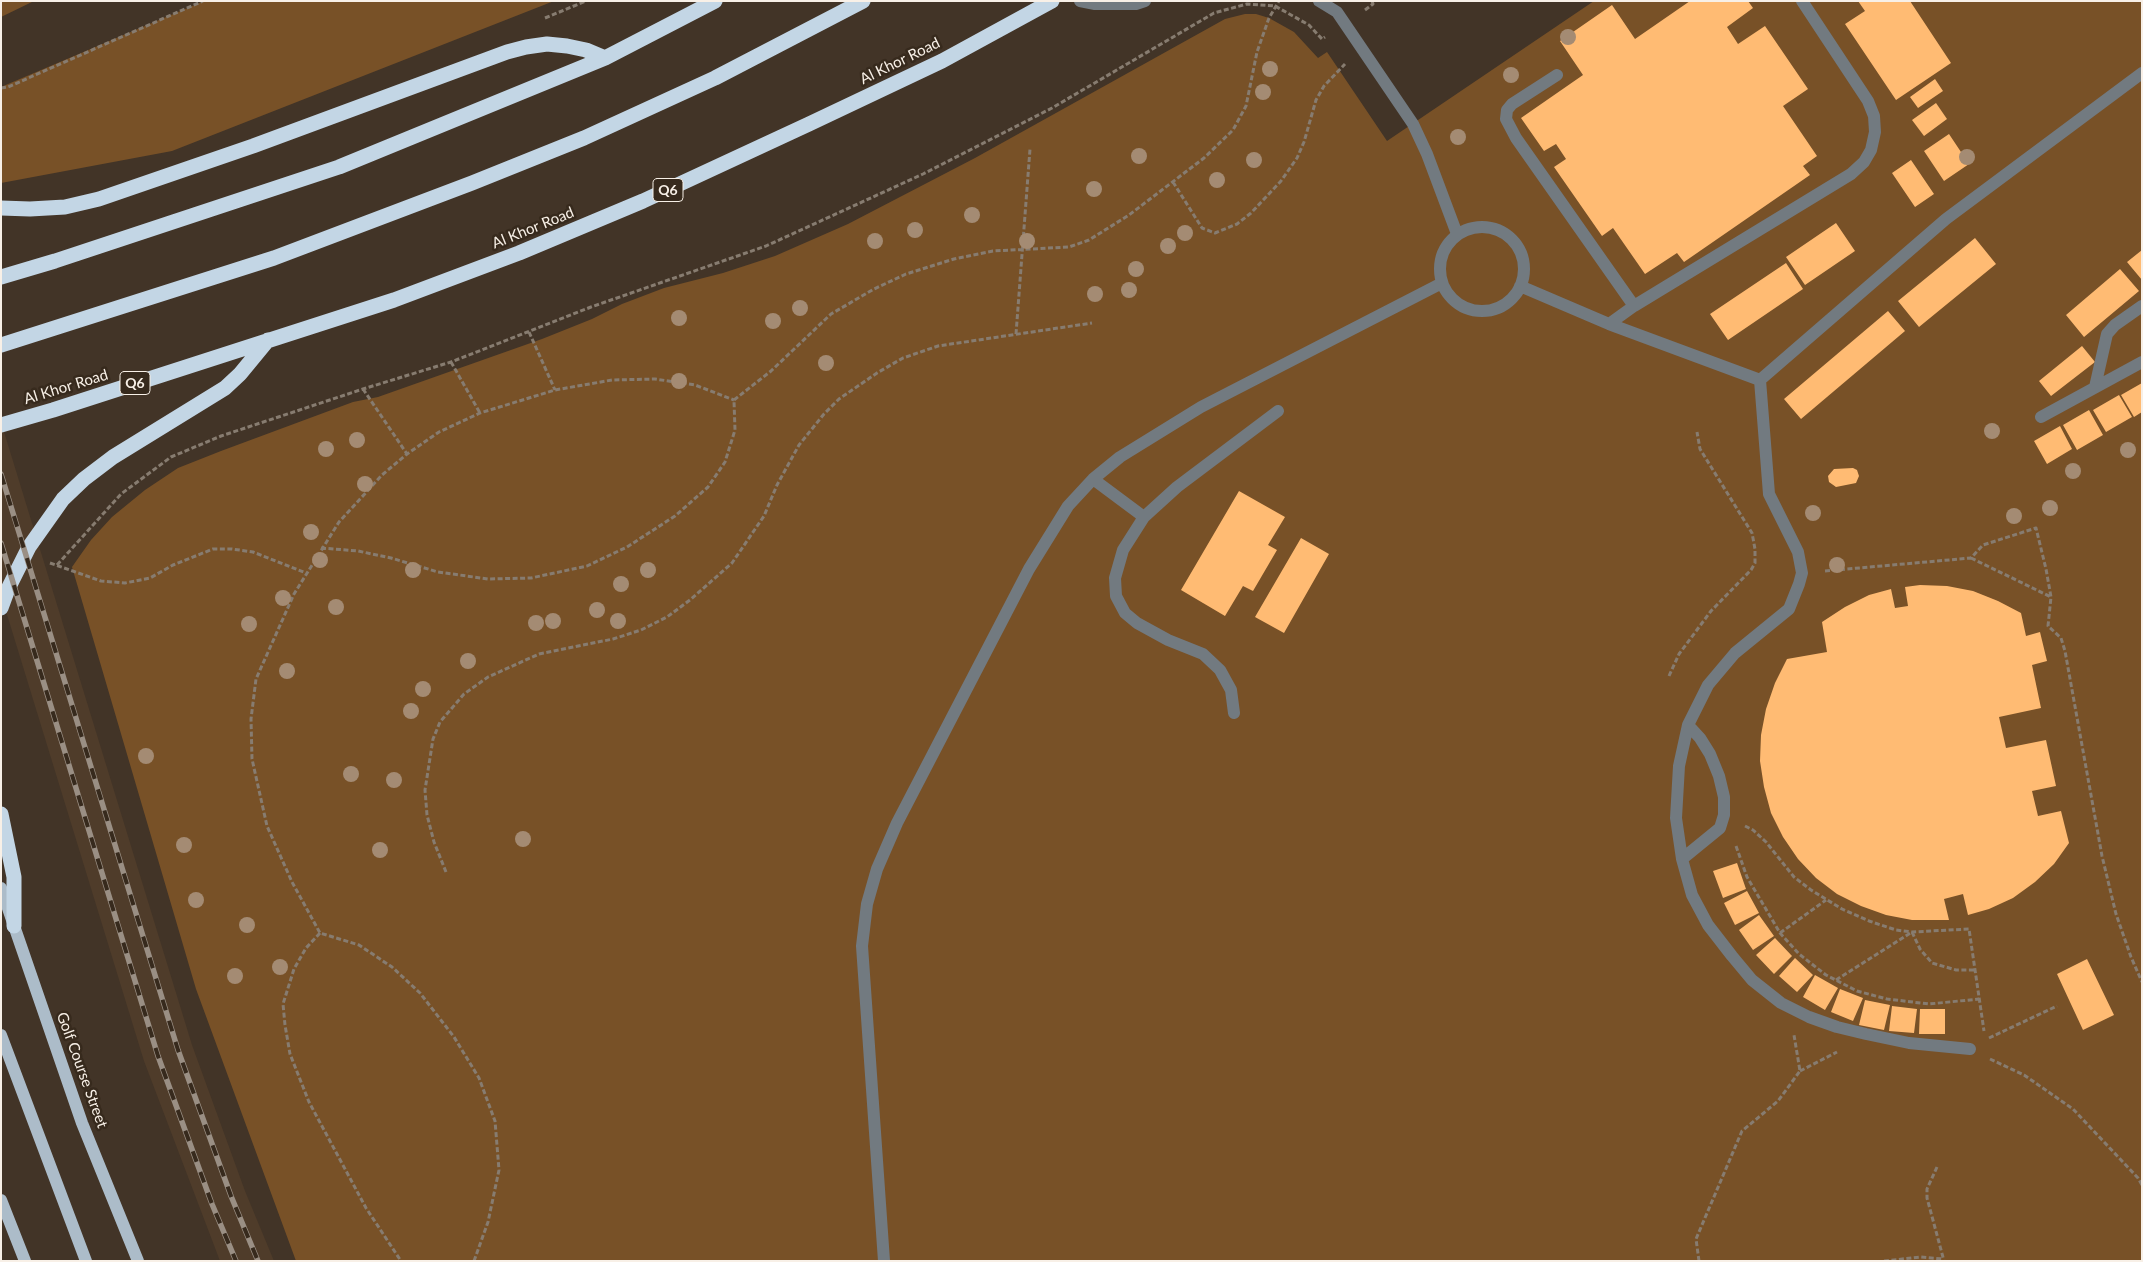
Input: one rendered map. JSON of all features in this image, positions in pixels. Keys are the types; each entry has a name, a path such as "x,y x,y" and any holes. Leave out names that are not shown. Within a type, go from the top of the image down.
{"highway":[{"path":"1,277 340,167 605,58 715,1"},
{"path":"1,345 274,258 463,187 584,138 714,78 863,1"},
{"name":"Al Khor Road","path":"1,424 53,410 412,294 520,254 643,202 942,61 1052,1"},
{"path":"1,208 65,207 99,199 253,146 507,52 526,47 546,44 567,46 586,50 605,58"},
{"path":"1,608 8,589 29,547 64,499 84,479 113,457 226,388 268,340"},
{"path":"1,814 14,877 14,926"}],"main road":[{"name":"Golf Course Street","path":"1,888 82,1122 138,1261"},
{"path":"1,1035 86,1261"},
{"path":"1,1201 25,1261"}],"street":[{"path":"1080,1 1095,4 1136,4 1145,1"},
{"path":"1319,1 1337,7 1346,24 1413,124 1427,154 1457,234"},
{"path":"1609,324 1634,306 1851,174 1864,162 1871,150 1875,132 1874,116 1868,102 1802,1"},
{"path":"1760,380 1946,219 2142,73"},
{"path":"1557,75 1512,104 1506,110 1506,119 1516,138 1634,306"},
{"path":"1485,227 1503,232 1513,240 1520,250 1524,262 1524,274 1520,286 1513,297 1504,305 1493,310 1480,311 1457,303 1448,294 1439,273 1443,251 1457,234 1467,229 1485,227"},
{"path":"884,1261 862,946 867,904 877,869 897,823 1028,569 1068,506 1093,479 1144,441 1201,407 1442,283"},
{"path":"1520,286 1609,324 1760,380"},
{"path":"2095,386 2107,334 2115,325 2142,306"},
{"path":"2041,417 2142,362"},
{"path":"1760,380 1769,494 1798,552 1802,573 1789,609 1735,653 1708,684 1688,725 1679,766 1676,818 1682,859 1692,895 1708,925 1732,956 1752,980 1781,1003 1809,1017 1837,1027 1909,1043 1970,1049"},
{"path":"1234,713 1231,690 1220,670 1203,654 1168,640 1137,623 1126,613 1116,596 1115,578 1122,550 1144,518 1177,487 1278,411"},
{"path":"1093,479 1144,518"},
{"path":"1682,859 1720,828 1724,815 1724,797 1719,776 1710,754 1700,738 1688,725"}],"path":[{"path":"1,88 8,87 203,1"},
{"path":"734,400 771,370 831,314 874,289 906,274 954,259 993,252 1069,247 1089,240 1129,215 1219,145 1233,130 1242,117 1252,84 1257,52 1275,6 1279,1"},
{"path":"307,573 253,552 213,548 180,561 150,578 125,583 101,580 57,565 121,494 171,457 221,436 451,362 591,307 766,246 923,174 1052,108 1214,13 1247,4 1275,6 1309,25 1322,39 1373,4 1372,1"},
{"path":"1173,182 1202,228 1214,233 1237,224 1266,199 1282,181 1297,158 1304,142 1316,100 1324,86 1339,69 1364,50"},
{"path":"1016,334 1030,149"},
{"path":"446,872 434,842 427,815 425,790 433,740 440,722 464,694 488,677 539,654 614,639 641,630 667,617 732,563 764,516 777,485 799,445 839,399 877,373 913,354 938,346 1092,323"},
{"path":"529,332 555,390"},
{"path":"451,362 480,414"},
{"path":"474,1261 488,1222 499,1170 495,1121 479,1078 454,1037 420,993 392,966 359,944 320,933 292,882 267,826 252,760 251,719 256,679 277,630 321,548 338,522 382,475 407,454 440,432 480,414 555,390 612,380 656,379 695,385 734,400"},
{"path":"363,389 407,454"},
{"path":"321,548 358,551 391,558 438,572 488,579 531,578 587,566 627,547 668,520 708,487 725,462 735,430 734,400"},
{"path":"1669,676 1680,654 1711,611 1750,570 1755,562 1756,548 1752,533 1700,449 1697,432"},
{"path":"1971,558 1983,545 2036,528 2051,598 2048,626 2061,638 2065,651 2102,856 2116,914 2142,982"},
{"path":"1802,573 1971,558 2051,598"},
{"path":"1724,815 1754,830 1794,877 1826,900 1869,921 1896,930 1912,932 1970,929 1985,1040 2057,1006"},
{"path":"1724,815 1747,876 1780,932 1811,964 1835,980 1857,991 1874,996 1930,1004 1979,999"},
{"path":"1780,932 1826,900"},
{"path":"1912,932 1920,949 1932,963 1956,970 1975,970"},
{"path":"1835,980 1912,932"},
{"path":"320,933 306,948 294,970 284,1004 285,1026 290,1054 309,1102 366,1208 401,1261"},
{"path":"1699,1261 1696,1239 1742,1131 1778,1101 1800,1071 1794,1034"},
{"path":"1970,1049 2024,1075 2073,1109 2138,1178 2142,1185"},
{"path":"1884,1261 1922,1257 1943,1260 1927,1198 1927,1189 1937,1167"}],"shaded area":[{"path":"1,1 34,1 1,17"},
{"path":"204,1 554,1 172,151 1,183 1,87"},
{"path":"1594,1 2142,1 2142,1261 296,1261 196,989 72,567 91,540 112,517 145,490 178,468 353,402 378,397 542,339 664,288 723,273 775,256 848,224 975,158 1225,19 1245,14 1256,14 1269,18 1294,32 1318,58 1327,52 1387,141"},
{"path":"1,422 192,1045 245,1191 274,1261 220,1261 144,1061 1,595"}],"building":[{"path":"1690,1 1748,1 1753,8 1727,27 1738,44 1765,26 1808,89 1783,106 1817,156 1803,166 1810,175 1684,262 1677,253 1645,274 1613,228 1602,236 1554,167 1566,159 1556,144 1544,151 1521,118 1583,75 1560,41 1612,5 1635,39"},
{"path":"1858,1 1910,1 1951,63 1896,100 1845,24 1865,11"},
{"path":"1935,79 1943,91 1918,108 1910,97"},
{"path":"1936,103 1947,119 1924,136 1912,120"},
{"path":"1949,134 1969,164 1944,181 1924,151"},
{"path":"1911,160 1934,194 1915,207 1892,173"},
{"path":"1836,223 1855,251 1805,285 1786,257"},
{"path":"1975,238 1996,264 1919,327 1898,301"},
{"path":"2142,250 2142,280 2127,262"},
{"path":"1786,263 1803,289 1728,340 1710,314"},
{"path":"2120,269 2139,291 2084,337 2066,315"},
{"path":"1888,311 1905,331 1801,419 1784,399"},
{"path":"2082,346 2095,362 2051,396 2039,381"},
{"path":"2142,383 2142,412 2134,417 2121,395"},
{"path":"2119,395 2132,417 2106,432 2093,410"},
{"path":"2089,410 2103,435 2077,450 2063,425"},
{"path":"2060,426 2072,449 2047,464 2034,441"},
{"path":"1853,468 1857,470 1859,476 1856,483 1836,487 1829,482 1828,476 1834,469"},
{"path":"1239,491 1285,517 1268,545 1277,550 1253,591 1243,586 1225,616 1181,590"},
{"path":"1301,538 1329,554 1284,633 1255,617"},
{"path":"1920,585 1947,586 1973,591 2021,613 2026,636 2040,632 2047,661 2032,665 2041,708 1999,717 2006,748 2046,740 2056,786 2032,791 2038,816 2061,811 2069,843 2054,864 2035,882 2013,898 1989,909 1968,915 1963,894 1944,899 1949,920 1912,920 1886,915 1861,906 1837,894 1816,878 1798,859 1783,837 1771,813 1760,761 1761,735 1766,709 1775,683 1787,659 1827,652 1822,622 1845,607 1869,595 1891,589 1895,608 1908,606 1905,587"},
{"path":"1737,863 1746,889 1723,898 1713,871"},
{"path":"1747,891 1759,913 1735,925 1724,903"},
{"path":"1759,915 1774,936 1753,950 1739,930"},
{"path":"1775,938 1792,956 1774,974 1756,955"},
{"path":"1795,958 1813,975 1797,992 1779,976"},
{"path":"2087,959 2114,1015 2083,1030 2057,974"},
{"path":"1815,975 1838,988 1825,1010 1803,997"},
{"path":"1840,989 1863,998 1853,1021 1831,1012"},
{"path":"1865,1000 1890,1005 1884,1030 1859,1025"},
{"path":"1892,1006 1917,1009 1914,1033 1889,1031"},
{"path":"1920,1009 1945,1009 1945,1034 1919,1034"}],"railway":[{"path":"1,474 178,1050 231,1196 258,1261"},
{"path":"1,543 158,1056 212,1204 236,1261"}]}
